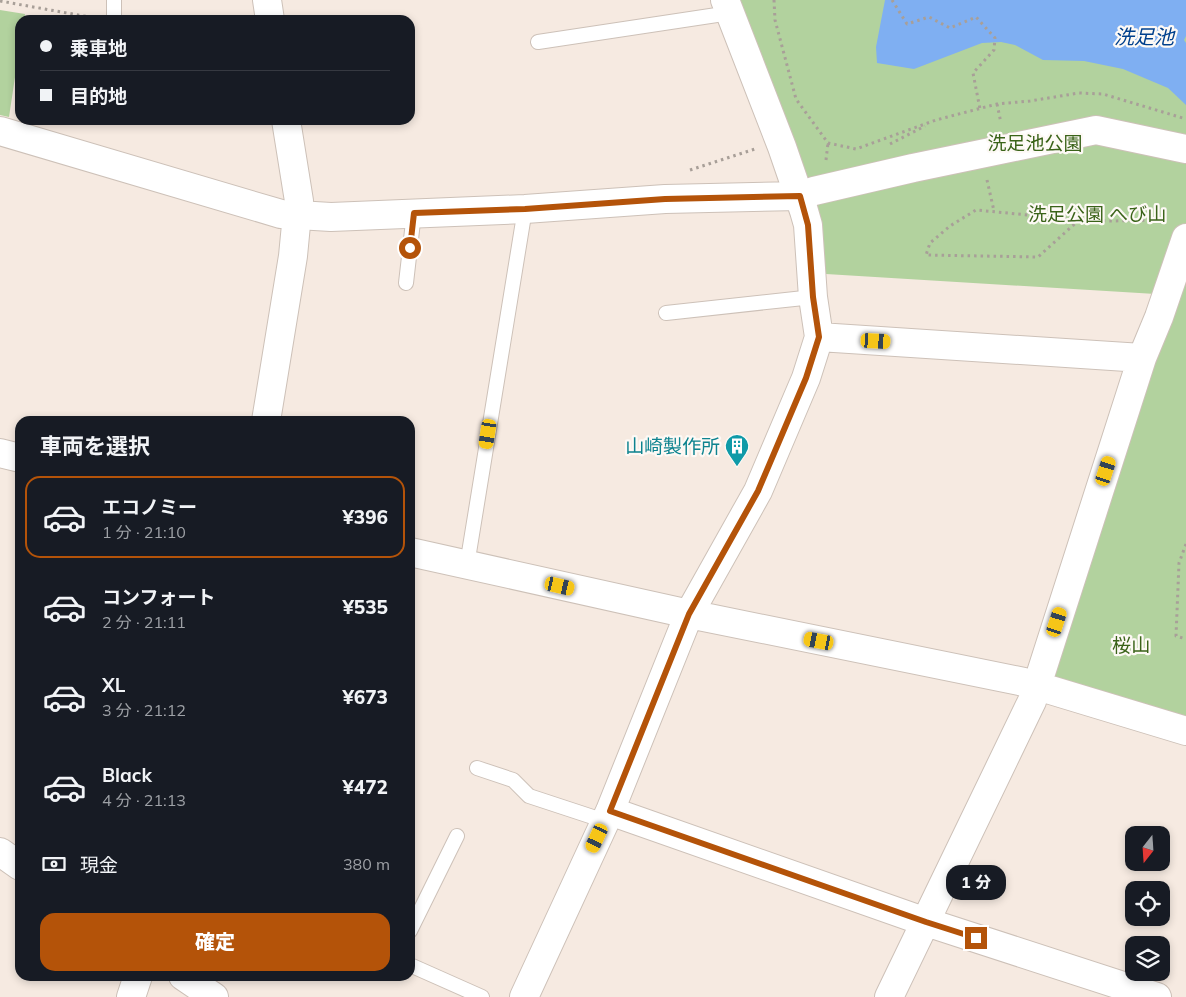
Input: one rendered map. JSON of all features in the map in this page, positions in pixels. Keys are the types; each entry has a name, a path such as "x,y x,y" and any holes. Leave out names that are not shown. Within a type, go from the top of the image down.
{"street":[{"path":"266,0 269,15"},
{"path":"524,997 608,816 689,614 758,491 806,378 819,337 813,297 808,225 800,196 728,6"},
{"path":"267,416 294,256 299,201 287,125"},
{"path":"0,131 282,214 331,217 525,209 665,199 800,196 913,168 1096,130 1186,149"},
{"path":"889,997 1032,701 1142,358 1159,317 1177,230"},
{"path":"819,337 1142,358"},
{"path":"0,453 15,457"},
{"path":"415,553 689,614 1015,680 1186,731"},
{"path":"608,816 1157,997"},
{"path":"0,852 15,862"},
{"path":"131,997 136,981"},
{"path":"190,981 214,997"}],"lane":[{"path":"114,0 114,15"},
{"path":"538,42 728,6"},
{"path":"467,565 525,209"},
{"path":"406,283 414,213"},
{"path":"666,312 813,297"},
{"path":"477,768 513,780 530,796 608,816"},
{"path":"415,921 457,836"},
{"path":"415,967 482,997"}],"path":[{"path":"774,0 775,20 796,99 828,144 856,149 936,120 998,104 1079,93 1103,94 1186,119"},
{"path":"892,0 907,24 929,17 950,28 976,17 995,38 994,50 973,72 980,109"},
{"path":"0,1 79,15"},
{"path":"824,168 828,144"},
{"path":"665,199 691,170 764,146 782,147"},
{"path":"981,154 994,211"},
{"path":"1079,220 1038,257 926,255 930,242 950,226 976,210 1079,220 1150,220 1177,230"},
{"path":"1186,544 1179,563 1176,636 1186,639"}],"green space":[{"name":"洗足池公園","path":"739,0 1186,0 1186,725 1047,679 1172,295 826,274 813,182 809,180 754,75 767,71"},
{"path":"0,10 25,14 15,15 15,77 9,117 0,115"}],"water":[{"name":"洗足池","path":"885,0 1186,0 1186,36 1184,40 1186,43 1186,105 1168,88 1123,69 1084,61 1043,60 1015,45 1001,42 982,43 914,69 877,63 876,47"}],"place":[{"name":"山崎製作所","path":"737,467"}],"route":[{"path":"410,248 414,213 525,209 665,199 800,196 808,225 813,297 819,337 806,378 758,491 689,614 610,811 976,938"}],"park label":[{"name":"洗足公園 へび山","path":"1097,214"},
{"name":"桜山","path":"1131,645"}]}
